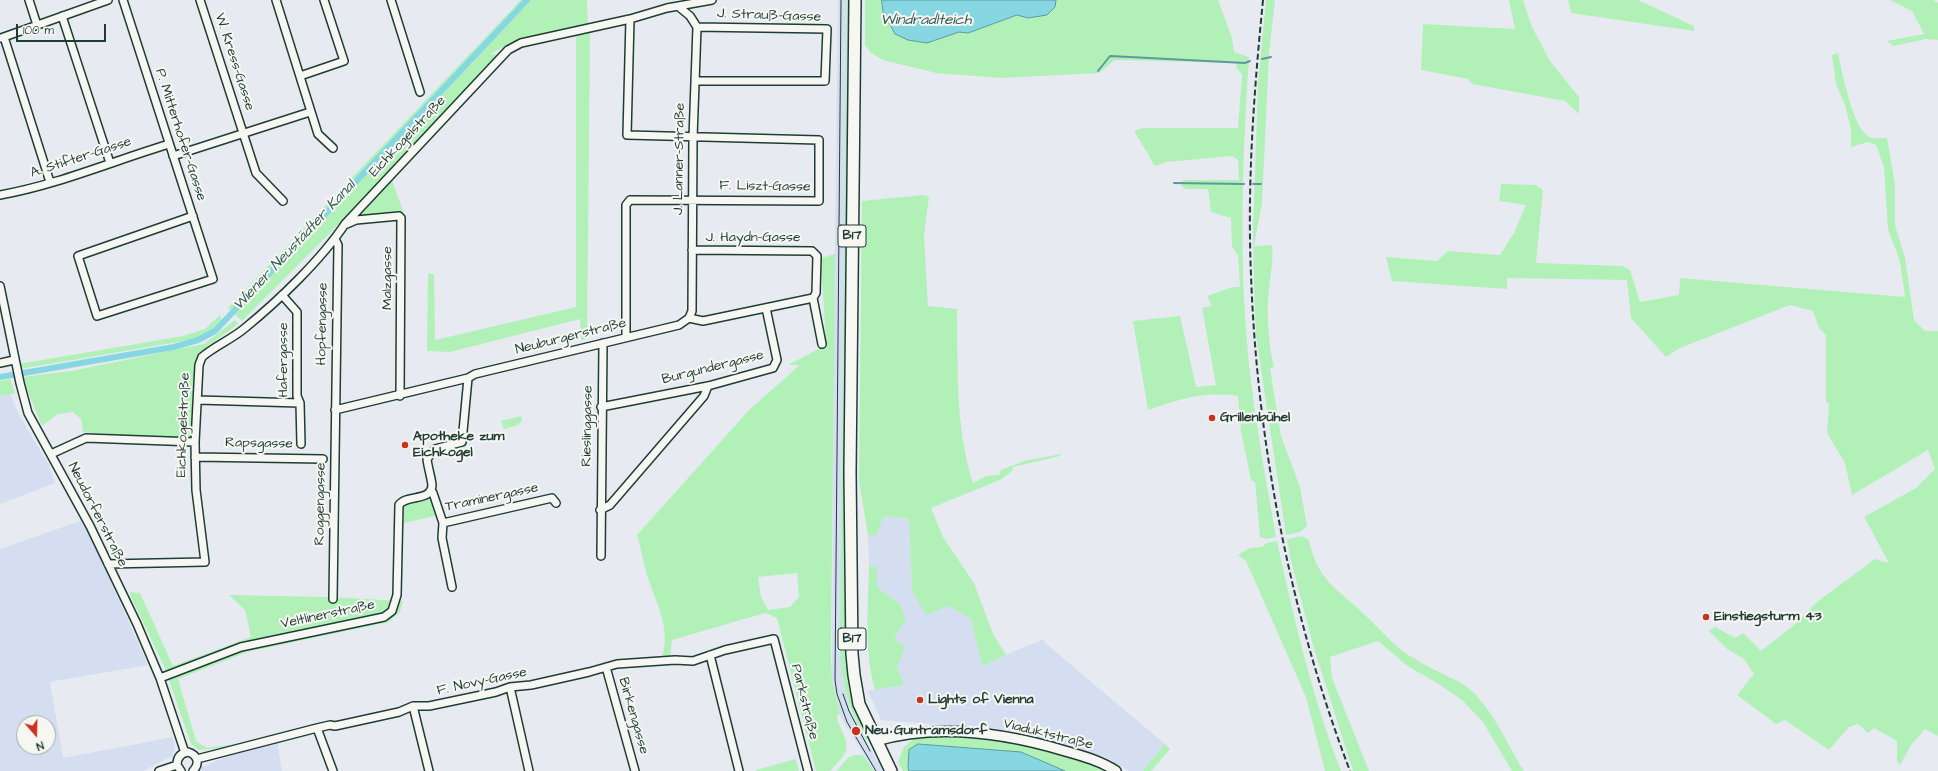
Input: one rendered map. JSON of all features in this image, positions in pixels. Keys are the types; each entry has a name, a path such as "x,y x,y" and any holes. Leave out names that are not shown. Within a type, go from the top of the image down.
{"main road":[{"name":"B17","path":"855,0 850,472 852,654 859,704 891,771"}],"street":[{"path":"29,0 37,25"},
{"path":"50,182 2,38 97,2 108,0"},
{"name":"P. Mitterhofer-Gasse","path":"123,0 169,144 193,216 213,279 97,316 78,256 193,216"},
{"name":"W. Kress-Gasse","path":"200,0 256,173 283,201"},
{"path":"276,0 318,134 333,148"},
{"path":"300,76 344,61 324,0"},
{"path":"390,0 420,92"},
{"path":"666,0 667,8"},
{"name":"Eichkogelstraße","path":"108,564 205,562 196,490 195,456 199,365 202,357 245,328 282,295 335,239 345,224 508,50 521,42 630,19 667,8 712,0"},
{"path":"679,7 690,16 697,27"},
{"path":"62,16 110,163"},
{"path":"630,19 627,135 693,138"},
{"name":"J. Lanner-Straße","path":"689,318 692,311 693,138 697,27"},
{"name":"J. Strauß-Gasse","path":"695,81 825,81 827,29 697,27"},
{"path":"173,156 310,112"},
{"name":"F. Liszt-Gasse","path":"692,199 819,201 819,140 693,138"},
{"name":"A. Stifter-Gasse","path":"0,195 50,182 169,144"},
{"path":"626,337 626,205 630,200 692,199"},
{"name":"Malzgasse","path":"345,224 356,220 399,216 401,218 400,396"},
{"name":"Hopfengasse","path":"335,239 338,245 335,410"},
{"name":"J. Haydn-Gasse","path":"692,250 812,251 817,256 816,293 813,298 822,344"},
{"name":"Neudorferstraße","path":"0,286 15,361 28,413 90,526 137,624 160,678 185,753"},
{"name":"Hafergasse","path":"198,400 300,403 297,396 297,312 282,295"},
{"path":"689,318 703,321 813,298"},
{"name":"Burgundergasse","path":"601,407 708,386 773,368 777,360 766,308"},
{"name":"Neuburgerstraße","path":"335,410 400,396 468,378 475,374 679,325 689,318"},
{"name":"Rieslinggasse","path":"601,556 600,510 603,343"},
{"path":"0,363 15,361"},
{"path":"430,491 432,486 427,459 430,454 434,449 462,442 468,378"},
{"path":"600,510 610,505 704,396 708,386"},
{"name":"Rapsgasse","path":"300,403 301,444"},
{"name":"Roggengasse","path":"333,599 335,410"},
{"path":"51,454 86,438 195,442"},
{"name":"Rapsgasse","path":"195,456 323,459"},
{"name":"Traminergasse","path":"430,491 433,493 442,523 552,498 556,503"},
{"name":"Veltlinerstraße","path":"160,678 241,647 384,617 394,608 397,595 399,504 402,501 425,495 430,491"},
{"path":"442,523 442,538 452,587"},
{"name":"F. Novy-Gasse","path":"197,759 317,728 330,725 335,726 385,715 413,706 429,706 496,692 510,687 531,685 625,663 693,661 710,655 774,639"},
{"name":"Parkstraße","path":"774,639 808,771"},
{"path":"710,655 739,771"},
{"name":"Birkengasse","path":"606,667 635,771"},
{"path":"510,687 529,771"},
{"path":"413,706 429,771"},
{"path":"317,728 333,771"},
{"name":"Viaduktstraße","path":"876,741 910,733 935,732 1013,737 1091,759 1116,771"},
{"path":"159,771 179,768 178,757 185,753 192,754 197,759 196,768 193,771"}],"shaded area":[{"path":"838,0 847,0 842,678 850,710 877,761 879,761 884,771 874,771 841,718 832,680"},
{"path":"10,393 18,413 49,465 55,483 0,504 0,396"},
{"path":"884,516 909,519 912,591 948,606 971,619 982,665 1044,639 1045,643 1165,744 1142,771 1129,771 1105,757 1030,735 998,729 881,720 868,691 904,685 897,666 894,638 900,604 877,587 877,567 869,565 868,535 876,536"},
{"path":"83,520 148,665 50,682 56,715 16,715 16,755 56,755 56,717 63,758 173,737 175,748 172,756 143,771 0,771 0,549"},
{"path":"277,742 282,771 200,771 202,767 229,756"}],"green space":[{"path":"521,0 587,0 588,25 519,39 490,54 498,55 334,229 242,321 228,308"},
{"path":"847,0 852,0 845,653 851,698 868,739 866,740 847,698 840,653"},
{"path":"865,0 882,0 884,18 889,23 895,34 927,43 959,32 968,33 1017,15 1028,18 1055,7 1056,0 1218,0 1232,38 1234,52 1249,57 1242,219 1244,300 1253,400 1276,537 1266,539 1260,537 1255,482 1251,480 1241,431 1238,396 1202,395 1181,399 1148,410 1133,321 1180,316 1196,387 1216,385 1202,308 1212,306 1207,296 1233,287 1240,287 1238,256 1232,246 1231,218 1211,212 1208,189 1185,189 1181,185 1183,180 1239,180 1238,160 1232,156 1167,162 1155,166 1134,131 1143,128 1238,128 1242,74 1237,69 1236,63 1115,60 1099,73 1001,78 936,73 883,60 871,53 865,45"},
{"path":"1266,0 1275,0 1269,54 1262,203 1254,246 1272,245 1268,316 1274,367 1270,368 1281,436 1300,487 1307,526 1300,532 1286,535 1256,336 1254,283 1253,231 1258,83"},
{"path":"1509,0 1523,0 1532,27 1550,61 1579,97 1579,114 1565,101 1472,84 1468,79 1421,70 1423,24 1515,29"},
{"path":"1568,0 1638,0 1694,26 1694,31 1571,13"},
{"path":"1890,0 1933,0 1938,3 1938,40 1926,39 1893,46 1887,41 1924,34 1912,11"},
{"path":"590,33 587,339 581,340 580,319 450,352 427,351 428,274 434,274 435,340 576,307 576,35"},
{"path":"1838,53 1849,100 1859,125 1871,138 1887,138 1895,184 1895,225 1905,258 1914,320 1925,331 1938,331 1938,736 1925,729 1911,745 1900,765 1897,761 1897,741 1874,728 1868,733 1858,724 1849,727 1829,750 1785,720 1776,724 1737,695 1754,674 1744,659 1727,649 1709,631 1715,627 1735,638 1743,633 1761,651 1793,626 1818,601 1875,559 1889,563 1864,517 1916,488 1935,469 1928,450 1852,495 1845,463 1827,433 1829,404 1826,402 1826,335 1819,328 1813,311 1790,305 1680,348 1666,357 1631,318 1627,280 1507,278 1507,289 1392,281 1386,257 1437,261 1448,251 1500,255 1514,233 1526,205 1499,201 1501,184 1536,185 1543,190 1536,263 1623,266 1630,270 1640,302 1679,295 1680,278 1905,297 1900,261 1888,230 1884,167 1876,145 1868,142 1851,147 1851,129 1845,105 1836,84 1832,55"},
{"path":"392,180 404,214 358,217"},
{"path":"923,195 929,197 924,236 928,306 957,309 960,418 967,462 973,483 986,476 999,475 1001,470 1024,461 1061,454 1060,456 1013,467 1012,471 1002,479 931,508 943,537 974,583 993,634 1006,655 982,666 971,619 948,606 926,615 912,591 909,519 884,516 876,536 868,535 859,481 862,201"},
{"path":"835,254 831,654 832,680 840,714 837,715 837,719 847,747 842,757 830,771 816,771 777,618 765,613 672,640 670,658 662,658 665,636 664,625 647,575 637,535 750,409 800,365 788,365 826,345 821,258","holes":["797,573 799,597 790,607 768,610 761,597 758,577"]},
{"path":"220,315 222,320 211,330 195,339 20,369 19,364 183,336 205,329"},
{"path":"235,320 238,324 200,352 195,367 192,435 187,440 83,432 81,419 73,412 58,414 42,426 22,377 71,371 204,344"},
{"path":"10,379 15,393 0,396 0,381"},
{"path":"521,416 522,421 518,425 504,429 501,421"},
{"path":"431,499 435,516 404,523 404,505"},
{"path":"1302,536 1309,540 1313,554 1323,575 1392,642 1410,656 1460,682 1471,690 1494,719 1524,771 1512,771 1483,722 1462,700 1406,665 1378,641 1330,657 1332,678 1369,771 1353,771 1313,645 1290,557 1287,539"},
{"path":"1277,541 1297,629 1312,686 1341,771 1325,771 1306,697 1246,561 1238,555 1250,548 1262,547 1267,543"},
{"path":"869,565 877,567 877,587 900,604 906,620 894,638 905,647 897,666 904,685 875,690 869,659 868,644"},
{"path":"130,592 140,593 173,666 251,637 245,610 229,595 328,597 403,601 400,612 389,622 247,652 178,679 196,741 207,748 229,745 232,747 199,750 191,744 164,666 130,595"},
{"path":"916,737 1000,739 1085,762 1103,771 1065,771 1021,752 918,744 909,751 909,771 903,771 898,762 904,747"},
{"path":"1165,744 1170,749 1151,771 1142,771"},
{"path":"863,755 874,771 836,771 849,757"},
{"path":"796,759 799,771 756,771 756,770"}],"water":[{"name":"Windradlteich","path":"882,0 1056,0 1055,7 1047,15 1028,18 1017,15 968,33 959,32 927,43 908,40 895,34 889,23 884,18"},
{"path":"918,744 1021,752 1065,771 909,771 909,750"}],"waterway":[{"name":"Wiener Neustädter Kanal","path":"0,377 174,347 198,340 215,331 527,0"},
{"path":"1098,71 1110,56 1245,63 1250,61"},
{"path":"1262,59 1271,57"},
{"path":"1174,183 1244,184"},
{"path":"1253,184 1261,184"}],"tram line":[{"path":"841,0 835,680 837,694 847,722 876,771"},
{"path":"843,694 849,711 870,751"}],"railway":[{"path":"1263,0 1254,103 1250,206 1251,275 1261,401 1269,464 1280,527 1294,589 1310,651 1329,712 1350,771"}],"place":[{"name":"Grillenbühel","path":"1212,418"},
{"name":"Apotheke zum Eichkogel","path":"405,445"},
{"name":"Einstiegsturm 43","path":"1706,617"},
{"name":"Lights of Vienna","path":"920,700"},
{"name":"Neu Guntramsdorf","path":"856,731"}]}
